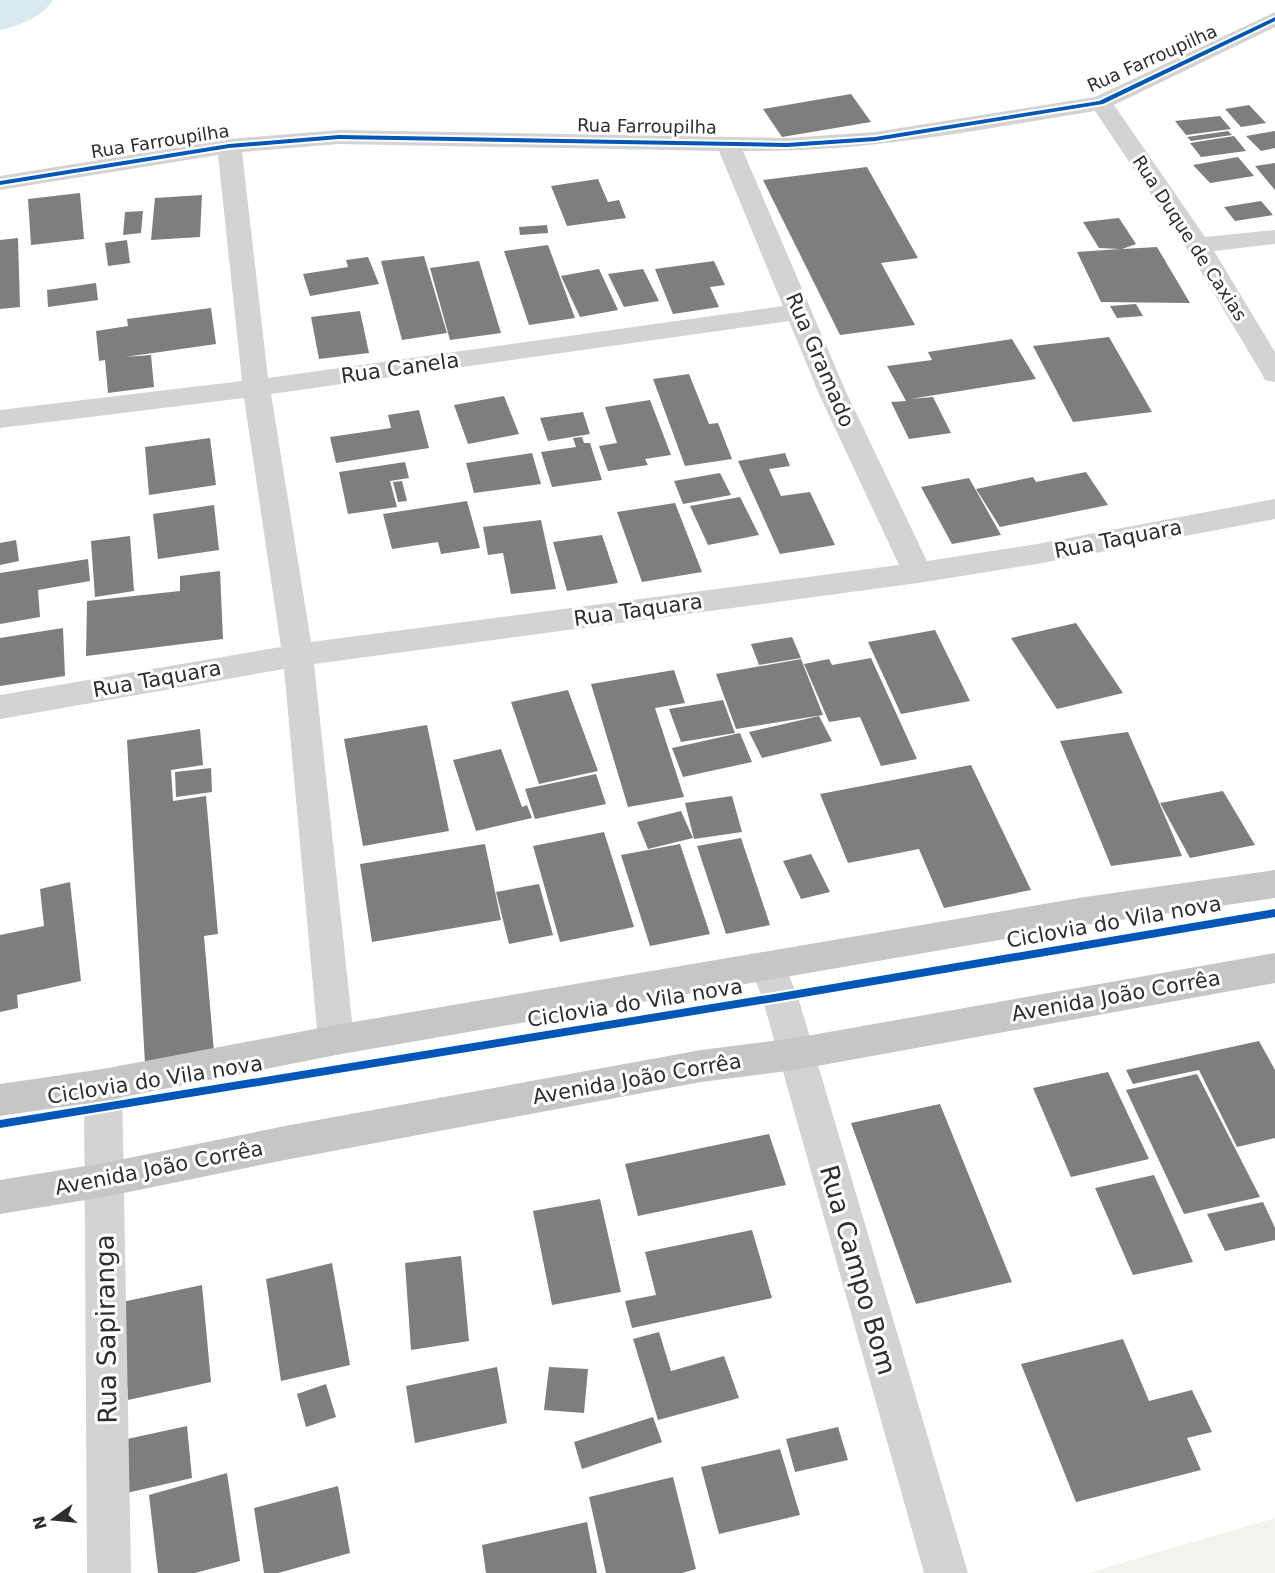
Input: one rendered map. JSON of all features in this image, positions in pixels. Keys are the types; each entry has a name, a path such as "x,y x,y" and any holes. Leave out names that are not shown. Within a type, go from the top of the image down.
{"main road":[{"path":"0,1100 103,1085 336,1040 1085,911 1275,884"},
{"name":"Avenida João Corrêa","path":"0,1197 104,1180 297,1141 678,1070 795,1054 1275,968"}],"street":[{"name":"Rua Farroupilha","path":"0,183 229,146 339,137 728,144 788,144 875,139 1101,103 1275,19"},
{"name":"Rua Duque de Caxias","path":"1101,103 1198,245 1275,374"},
{"name":"Rua Gramado","path":"728,144 833,394 918,573"},
{"path":"229,146 256,388 298,655 336,1040"},
{"path":"1198,245 1275,237"},
{"name":"Rua Canela","path":"0,419 256,388 799,312"},
{"name":"Rua Taquara","path":"0,707 298,655 918,573 1037,554 1275,509"},
{"name":"Rua Campo Bom","path":"768,967 946,1573"},
{"name":"Rua Sapiranga","path":"103,1085 109,1573"}],"shaded area":[{"path":"1275,1518 1275,1573 1088,1573"}],"building":[{"path":"851,94 871,122 782,137 763,109"},
{"path":"1249,105 1266,123 1241,127 1225,109"},
{"path":"1220,116 1231,129 1186,135 1175,121"},
{"path":"1228,131 1232,135 1191,141 1187,137"},
{"path":"1275,131 1275,148 1261,151 1246,136"},
{"path":"1234,136 1246,151 1201,157 1190,143"},
{"path":"1238,157 1254,176 1210,183 1193,165"},
{"path":"1275,163 1275,190 1255,166"},
{"path":"867,167 918,258 881,263 915,325 840,335 763,180"},
{"path":"598,179 608,202 619,200 626,218 567,226 551,186"},
{"path":"80,193 84,239 31,245 28,199"},
{"path":"202,195 200,237 151,240 155,198"},
{"path":"1261,201 1273,215 1235,221 1224,207"},
{"path":"143,211 141,233 123,235 125,212"},
{"path":"1119,218 1136,244 1122,249 1157,247 1190,303 1101,302 1077,252 1120,249 1099,248 1083,222"},
{"path":"547,225 548,233 520,235 519,227"},
{"path":"18,238 20,307 0,309 0,240"},
{"path":"127,240 130,263 108,266 105,243"},
{"path":"548,245 575,318 529,325 504,251"},
{"path":"424,256 447,333 402,340 381,261"},
{"path":"368,257 379,284 310,296 303,274 348,267 346,260"},
{"path":"479,261 501,333 450,340 430,268"},
{"path":"714,261 725,285 710,287 719,307 673,314 655,269"},
{"path":"599,269 618,310 580,317 561,276"},
{"path":"643,269 659,301 624,307 608,274"},
{"path":"96,283 98,300 48,307 47,290"},
{"path":"1136,304 1143,316 1117,318 1110,306"},
{"path":"211,308 216,344 125,357 151,355 154,387 108,393 105,360 99,361 96,331 128,326 127,319"},
{"path":"360,311 369,353 319,359 311,317"},
{"path":"1109,337 1152,412 1073,422 1033,346"},
{"path":"1012,339 1036,379 910,399 933,397 951,433 909,439 891,402 906,401 887,366 932,360 928,352"},
{"path":"689,374 709,424 718,423 732,459 685,466 653,379"},
{"path":"504,396 519,434 468,444 454,405"},
{"path":"650,400 671,455 645,459 648,465 608,471 599,446 617,443 605,407"},
{"path":"419,410 429,448 336,463 330,437 391,428 388,415"},
{"path":"583,412 590,434 548,441 540,418"},
{"path":"582,437 584,443 590,443 602,480 552,487 541,452 576,447 573,438"},
{"path":"210,438 216,485 149,495 145,447"},
{"path":"532,453 541,484 474,493 466,463"},
{"path":"785,453 790,466 769,469 781,496 810,492 835,545 780,554 738,461"},
{"path":"405,462 409,478 390,481 397,507 348,514 339,472"},
{"path":"1086,472 1108,505 1000,527 976,489 1033,477 1036,482"},
{"path":"720,473 731,495 683,504 674,481"},
{"path":"969,478 1001,535 952,544 921,487"},
{"path":"402,481 407,501 398,502 393,482"},
{"path":"740,497 759,535 708,545 690,506"},
{"path":"467,501 480,548 441,554 438,542 392,549 383,514"},
{"path":"675,503 702,572 642,582 617,512"},
{"path":"214,505 219,550 158,559 153,514"},
{"path":"541,520 556,589 511,594 503,553 488,555 483,527"},
{"path":"602,535 618,583 567,591 553,542"},
{"path":"130,536 134,591 95,597 91,541"},
{"path":"16,540 19,561 0,565 0,543"},
{"path":"88,559 90,581 38,590 40,617 0,624 0,573"},
{"path":"220,571 223,639 86,656 87,601 180,591 180,576"},
{"path":"1076,623 1123,693 1057,709 1011,638"},
{"path":"63,628 65,676 0,686 0,638"},
{"path":"935,630 970,701 901,714 868,642"},
{"path":"792,637 801,658 759,665 751,644"},
{"path":"871,658 917,759 881,766 860,717 829,722 804,664 829,659 832,665"},
{"path":"801,659 823,715 736,729 716,674"},
{"path":"674,670 685,703 655,708 684,797 628,807 591,684"},
{"path":"568,690 598,771 539,784 511,702"},
{"path":"723,700 735,733 681,742 669,709"},
{"path":"819,716 832,741 762,758 749,732"},
{"path":"427,725 449,831 363,846 344,739"},
{"path":"200,729 203,765 171,770 173,801 206,796 218,934 204,936 214,1052 145,1064 127,740"},
{"path":"1128,732 1182,856 1111,866 1060,741"},
{"path":"740,733 752,762 683,777 672,748"},
{"path":"501,749 522,807 527,805 532,818 476,831 453,760"},
{"path":"971,765 1031,890 944,908 919,849 848,863 820,794"},
{"path":"211,768 212,792 176,797 175,772"},
{"path":"596,774 606,804 535,819 525,789"},
{"path":"1223,791 1255,845 1190,858 1160,803"},
{"path":"732,796 742,832 694,839 685,803"},
{"path":"681,811 693,838 648,849 637,822"},
{"path":"604,832 634,927 560,942 533,846"},
{"path":"741,838 770,925 726,934 697,846"},
{"path":"485,844 501,920 372,942 360,864"},
{"path":"680,844 710,934 650,946 621,855"},
{"path":"811,854 830,892 801,899 783,861"},
{"path":"70,882 81,981 17,995 18,1008 0,1012 0,935 44,926 40,889"},
{"path":"539,884 553,935 509,944 496,892"},
{"path":"1259,1041 1275,1070 1275,1138 1237,1147 1199,1070 1133,1084 1126,1070"},
{"path":"1108,1072 1149,1159 1071,1177 1033,1088"},
{"path":"1197,1074 1260,1197 1184,1214 1126,1090"},
{"path":"940,1104 1012,1282 916,1304 851,1123"},
{"path":"769,1134 786,1185 638,1216 625,1164"},
{"path":"1154,1175 1193,1262 1133,1275 1095,1188"},
{"path":"600,1199 621,1292 552,1305 533,1211"},
{"path":"1263,1202 1275,1228 1275,1240 1225,1251 1207,1214"},
{"path":"752,1230 772,1298 632,1328 625,1301 656,1295 645,1252"},
{"path":"461,1256 469,1341 411,1350 405,1263"},
{"path":"332,1263 350,1365 281,1381 266,1279"},
{"path":"202,1285 211,1382 128,1400 122,1302"},
{"path":"659,1332 671,1371 724,1356 739,1398 658,1420 633,1339"},
{"path":"1123,1339 1149,1401 1192,1390 1212,1432 1187,1438 1201,1470 1076,1502 1021,1364"},
{"path":"497,1367 507,1423 415,1443 406,1386"},
{"path":"549,1367 588,1369 584,1413 544,1410"},
{"path":"326,1384 336,1417 306,1427 297,1394"},
{"path":"653,1417 662,1442 582,1469 574,1442"},
{"path":"187,1426 192,1478 122,1494 118,1441"},
{"path":"838,1427 848,1460 795,1472 786,1439"},
{"path":"780,1449 800,1515 719,1534 701,1467"},
{"path":"227,1473 240,1561 195,1573 158,1573 149,1495"},
{"path":"673,1477 696,1569 682,1573 606,1573 589,1497"},
{"path":"338,1486 350,1553 278,1573 264,1573 254,1508"},
{"path":"587,1522 597,1573 486,1573 482,1545"}],"waterway":[{"path":"0,15 28,0"}],"cycle path":[{"path":"0,183 229,146 339,137 787,145 875,139 1101,103 1275,19"},
{"name":"Ciclovia do Vila nova","path":"0,1124 780,997 1275,913"}]}
